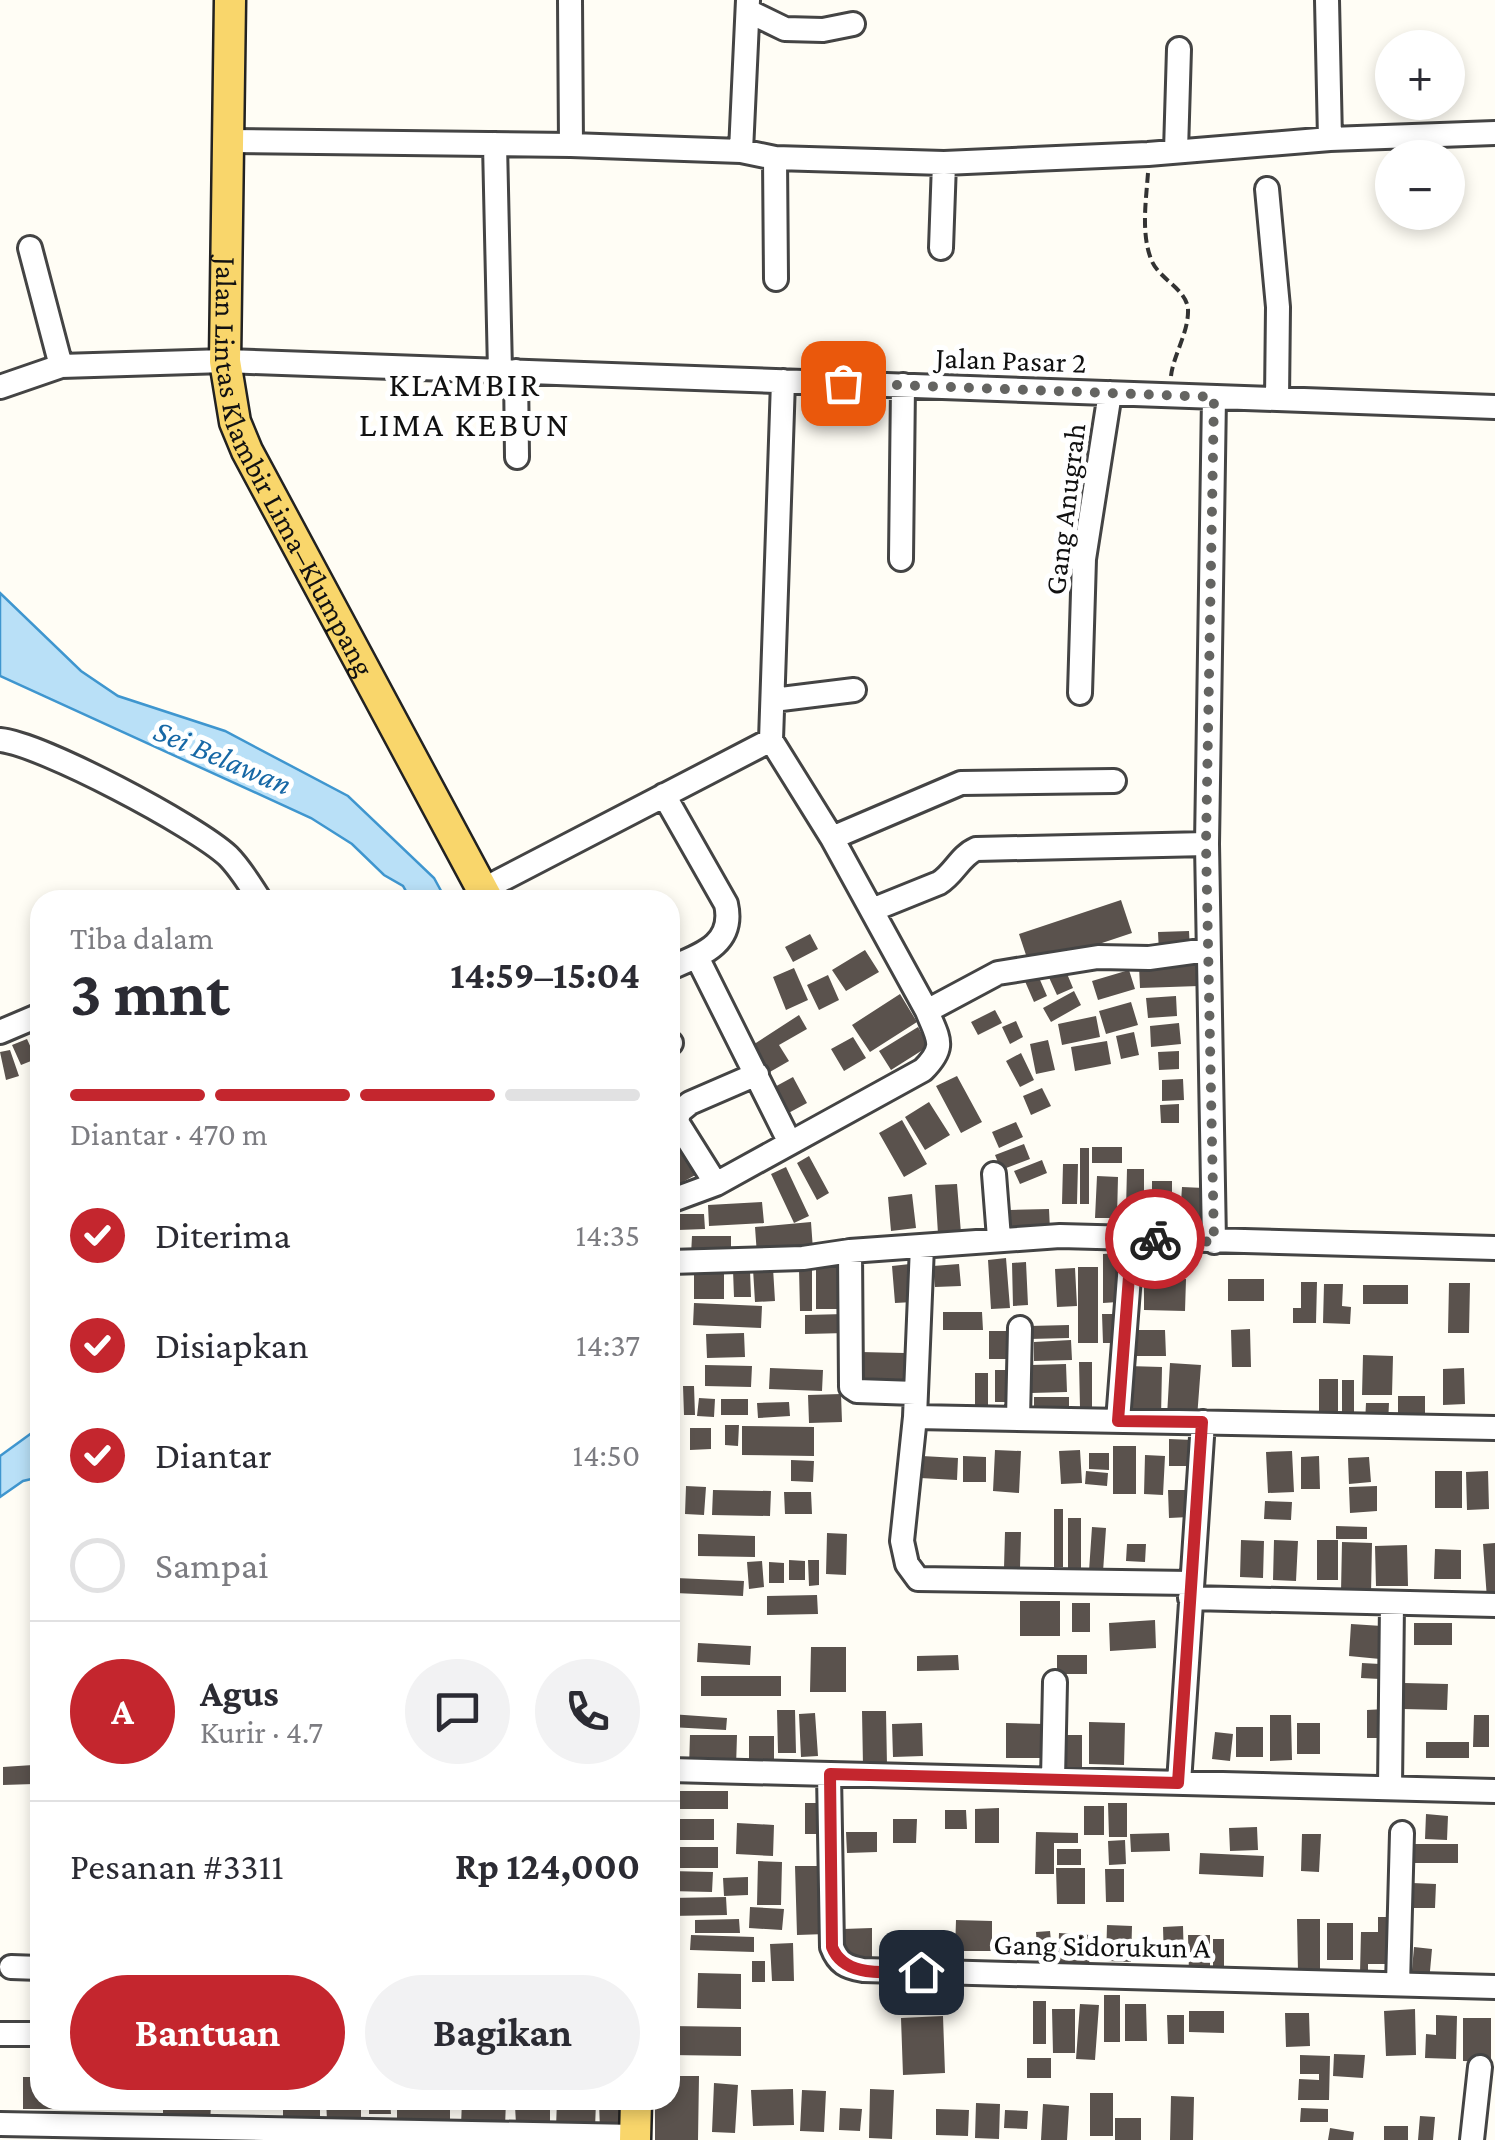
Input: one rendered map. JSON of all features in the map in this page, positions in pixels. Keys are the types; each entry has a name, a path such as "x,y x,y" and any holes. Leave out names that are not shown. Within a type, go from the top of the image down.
{"main road":[{"name":"Jalan Lintas Klambir Lima–Klumpang","path":"230,0 225,360 235,422 482,890"},
{"path":"635,2138 636,2110"}],"street":[{"path":"570,0 571,145"},
{"path":"1327,0 1330,139"},
{"path":"741,151 748,6"},
{"path":"748,6 785,30 823,30 853,24"},
{"path":"1176,150 1180,48"},
{"path":"228,142 571,145 741,151 775,158 944,163 1495,132"},
{"path":"495,144 517,456"},
{"path":"775,158 776,279"},
{"path":"941,248 944,163"},
{"path":"1267,189 1278,307 1277,399"},
{"path":"30,248 61,366"},
{"name":"Jalan Pasar 2","path":"0,387 61,366 225,360 1495,407"},
{"path":"680,1197 716,1184 924,1070 939,1050 927,1012 872,910 771,740 782,381"},
{"path":"900,560 903,386"},
{"name":"Gang Anugrah","path":"1080,693 1084,559 1110,393"},
{"path":"1214,397 1206,844 1214,1242"},
{"path":"772,700 854,690"},
{"path":"0,740 37,750 198,834 227,855 253,890"},
{"path":"494,890 771,740"},
{"path":"832,838 962,784 1114,781"},
{"path":"664,795 728,914 725,936 698,957 680,964"},
{"path":"872,910 939,883 966,853 976,849 1206,844"},
{"path":"927,1012 998,973 1098,957 1149,958 1206,950"},
{"path":"698,957 789,1141"},
{"path":"0,1032 30,1019"},
{"path":"680,1110 757,1074"},
{"path":"680,1125 716,1184"},
{"path":"994,1174 999,1238"},
{"path":"1118,1421 1132,1237"},
{"path":"680,1262 803,1258 850,1250 999,1238 1132,1237 1495,1248"},
{"path":"922,1246 915,1417 902,1542 907,1564 918,1578 1495,1605"},
{"path":"850,1250 851,1387 857,1391 914,1393"},
{"path":"1018,1419 1020,1328"},
{"path":"915,1417 1495,1428"},
{"path":"1178,1783 1202,1422"},
{"path":"1390,1788 1392,1603"},
{"path":"1053,1779 1055,1682"},
{"path":"680,1770 1495,1791"},
{"name":"Gang Sidorukun A","path":"830,1774 832,1947 840,1962 848,1967 1495,1987"},
{"path":"1398,1984 1402,1833"},
{"path":"11,1967 30,1968"},
{"path":"0,2034 30,2034"},
{"path":"1472,2140 1480,2067"},
{"path":"0,2124 635,2138"}],"path":[{"path":"1148,154 1146,226 1151,261 1184,297 1188,309 1168,395"}],"water":[{"name":"Sei Belawan","path":"0,593 81,671 118,696 225,731 348,796 434,878 441,890 405,890 352,844 311,818 0,676"},
{"path":"30,1434 30,1479 0,1497 0,1456"}],"building":[{"path":"1121,900 1132,933 1030,967 1019,934"},
{"path":"1189,931 1190,952 1159,953 1158,932"},
{"path":"810,934 818,949 793,962 785,947"},
{"path":"865,950 879,972 846,991 832,970"},
{"path":"1198,963 1199,986 1140,988 1139,966"},
{"path":"1063,964 1073,988 1057,995 1046,971"},
{"path":"794,968 808,1000 786,1010 773,977"},
{"path":"1129,970 1135,989 1098,1000 1092,981"},
{"path":"1037,973 1047,996 1034,1002 1024,979"},
{"path":"828,975 839,1000 819,1010 807,985"},
{"path":"1074,991 1081,1005 1051,1022 1043,1008"},
{"path":"900,994 917,1022 870,1052 852,1025"},
{"path":"1176,996 1177,1016 1148,1018 1146,998"},
{"path":"1131,1002 1138,1025 1106,1034 1099,1011"},
{"path":"995,1010 1002,1023 978,1035 971,1022"},
{"path":"799,1015 807,1029 779,1045 789,1061 761,1077 745,1050"},
{"path":"1096,1016 1100,1037 1062,1045 1058,1024"},
{"path":"1016,1021 1023,1037 1010,1044 1002,1027"},
{"path":"1179,1023 1181,1044 1151,1047 1150,1026"},
{"path":"918,1027 929,1046 891,1070 879,1051"},
{"path":"1134,1032 1139,1055 1121,1059 1116,1036"},
{"path":"853,1037 866,1058 844,1071 831,1049"},
{"path":"27,1039 30,1061 21,1065 12,1045"},
{"path":"1048,1040 1055,1070 1036,1074 1030,1044"},
{"path":"1107,1041 1111,1064 1075,1071 1071,1047"},
{"path":"10,1050 19,1076 6,1080 0,1052"},
{"path":"1179,1051 1179,1069 1159,1070 1158,1052"},
{"path":"1021,1053 1034,1080 1020,1087 1006,1061"},
{"path":"957,1076 982,1122 961,1133 936,1086"},
{"path":"793,1077 807,1103 783,1116 769,1090"},
{"path":"1183,1079 1184,1100 1162,1101 1162,1080"},
{"path":"1042,1088 1051,1106 1031,1115 1023,1096"},
{"path":"929,1102 950,1135 925,1150 905,1117"},
{"path":"1179,1104 1179,1123 1161,1123 1160,1105"},
{"path":"902,1120 927,1164 904,1177 879,1133"},
{"path":"1016,1122 1023,1137 999,1148 992,1132"},
{"path":"680,1139 699,1173 680,1183"},
{"path":"1024,1144 1030,1159 1001,1170 995,1155"},
{"path":"1092,1147 1122,1147 1122,1163 1092,1163"},
{"path":"1080,1148 1089,1148 1089,1204 1080,1204"},
{"path":"809,1156 829,1193 817,1200 797,1163"},
{"path":"1042,1160 1047,1173 1020,1184 1014,1171"},
{"path":"1063,1164 1078,1164 1077,1204 1062,1204"},
{"path":"786,1167 809,1216 794,1223 771,1174"},
{"path":"1127,1169 1144,1169 1144,1209 1126,1209"},
{"path":"1097,1176 1118,1177 1117,1218 1095,1218"},
{"path":"1152,1181 1172,1181 1172,1208 1152,1209"},
{"path":"957,1184 961,1233 938,1234 935,1185"},
{"path":"1182,1187 1204,1188 1203,1218 1180,1217"},
{"path":"912,1194 916,1228 891,1231 888,1197"},
{"path":"762,1202 764,1223 709,1226 708,1205"},
{"path":"1049,1209 1050,1230 1011,1231 1010,1210"},
{"path":"680,1214 704,1214 705,1229 680,1230"},
{"path":"811,1222 813,1250 757,1255 755,1227"},
{"path":"692,1236 731,1236 731,1255 691,1255"},
{"path":"1117,1253 1118,1302 1103,1303 1103,1254"},
{"path":"1006,1258 1010,1308 991,1309 988,1260"},
{"path":"1026,1262 1028,1305 1013,1306 1012,1263"},
{"path":"816,1263 844,1263 844,1309 816,1309"},
{"path":"910,1264 913,1302 895,1303 892,1266"},
{"path":"959,1264 961,1286 935,1287 933,1266"},
{"path":"1078,1267 1098,1267 1098,1343 1078,1343"},
{"path":"773,1268 775,1301 755,1302 753,1269"},
{"path":"1075,1268 1077,1306 1057,1307 1055,1269"},
{"path":"799,1269 812,1269 812,1311 800,1311"},
{"path":"733,1270 750,1270 751,1297 734,1297"},
{"path":"694,1273 724,1273 724,1299 694,1299"},
{"path":"1144,1278 1186,1279 1185,1311 1144,1310"},
{"path":"1228,1279 1264,1279 1264,1301 1228,1301"},
{"path":"1301,1282 1317,1282 1316,1323 1293,1323 1293,1308 1301,1308"},
{"path":"1449,1283 1470,1283 1469,1333 1448,1333"},
{"path":"1324,1284 1343,1284 1342,1306 1351,1307 1350,1324 1323,1323"},
{"path":"1363,1285 1408,1285 1408,1304 1363,1304"},
{"path":"694,1303 762,1306 761,1328 693,1325"},
{"path":"943,1312 982,1312 983,1330 943,1330"},
{"path":"845,1314 846,1333 805,1334 805,1315"},
{"path":"1102,1314 1120,1314 1120,1343 1103,1343"},
{"path":"1069,1325 1069,1338 1029,1339 1029,1326"},
{"path":"1250,1329 1251,1367 1232,1367 1231,1330"},
{"path":"1130,1330 1165,1330 1166,1356 1130,1356"},
{"path":"989,1331 1016,1331 1016,1359 989,1359"},
{"path":"744,1333 745,1357 707,1358 706,1334"},
{"path":"1071,1340 1072,1360 1034,1361 1034,1342"},
{"path":"861,1352 905,1353 904,1387 861,1387"},
{"path":"1363,1355 1393,1356 1392,1395 1362,1395"},
{"path":"1079,1362 1092,1362 1092,1408 1080,1408"},
{"path":"1170,1363 1201,1365 1197,1418 1167,1416"},
{"path":"1066,1364 1067,1392 1031,1393 1031,1365"},
{"path":"705,1365 752,1366 751,1387 705,1386"},
{"path":"1128,1366 1162,1367 1161,1418 1126,1417"},
{"path":"770,1368 823,1370 822,1391 769,1389"},
{"path":"1464,1368 1465,1404 1443,1405 1443,1369"},
{"path":"995,1370 1015,1370 1014,1402 995,1402"},
{"path":"975,1373 988,1373 988,1408 975,1408"},
{"path":"1319,1379 1338,1379 1338,1411 1319,1411"},
{"path":"1342,1380 1354,1380 1354,1412 1342,1412"},
{"path":"683,1386 694,1386 695,1415 684,1415"},
{"path":"841,1394 842,1422 809,1423 808,1395"},
{"path":"1398,1396 1425,1396 1425,1424 1398,1424"},
{"path":"1034,1397 1069,1397 1069,1416 1034,1417"},
{"path":"699,1398 715,1399 714,1417 697,1416"},
{"path":"721,1399 748,1399 748,1415 721,1415"},
{"path":"789,1402 790,1416 758,1418 757,1403"},
{"path":"1366,1403 1389,1403 1388,1424 1365,1423"},
{"path":"725,1425 739,1425 738,1446 725,1445"},
{"path":"742,1426 814,1427 814,1456 742,1455"},
{"path":"690,1428 711,1428 711,1449 690,1450"},
{"path":"1169,1439 1193,1440 1192,1466 1169,1466"},
{"path":"1113,1446 1136,1446 1136,1494 1113,1494"},
{"path":"995,1450 1021,1451 1019,1493 993,1491"},
{"path":"1080,1450 1082,1483 1061,1484 1059,1451"},
{"path":"1292,1451 1294,1492 1268,1493 1266,1452"},
{"path":"1089,1453 1109,1453 1109,1470 1089,1469"},
{"path":"1145,1455 1165,1456 1163,1495 1144,1494"},
{"path":"922,1456 958,1458 957,1480 920,1478"},
{"path":"963,1456 986,1457 986,1482 963,1482"},
{"path":"1319,1456 1320,1489 1301,1489 1301,1457"},
{"path":"1369,1457 1371,1482 1349,1484 1348,1458"},
{"path":"791,1460 814,1461 813,1482 791,1481"},
{"path":"1086,1471 1108,1473 1107,1486 1085,1484"},
{"path":"1435,1471 1462,1471 1462,1508 1435,1508"},
{"path":"1488,1471 1489,1509 1467,1510 1466,1472"},
{"path":"686,1486 706,1487 704,1515 685,1514"},
{"path":"1377,1486 1377,1511 1350,1513 1349,1487"},
{"path":"713,1490 771,1491 770,1516 712,1515"},
{"path":"1168,1490 1189,1490 1189,1517 1169,1518"},
{"path":"784,1492 811,1492 812,1514 785,1514"},
{"path":"1265,1501 1292,1502 1291,1520 1264,1519"},
{"path":"1054,1509 1063,1509 1063,1567 1054,1567"},
{"path":"1068,1518 1081,1518 1081,1573 1068,1573"},
{"path":"1336,1526 1367,1527 1367,1539 1336,1539"},
{"path":"1092,1527 1106,1528 1103,1572 1089,1571"},
{"path":"1005,1532 1021,1532 1020,1568 1004,1568"},
{"path":"827,1533 847,1534 846,1575 826,1574"},
{"path":"698,1534 755,1536 755,1557 698,1556"},
{"path":"1241,1540 1264,1541 1263,1578 1240,1577"},
{"path":"1274,1540 1298,1541 1296,1581 1273,1580"},
{"path":"1317,1540 1338,1540 1338,1580 1317,1580"},
{"path":"1342,1542 1372,1543 1371,1593 1341,1592"},
{"path":"1495,1543 1495,1598 1487,1599 1483,1544"},
{"path":"1127,1544 1146,1544 1145,1562 1126,1561"},
{"path":"1407,1545 1408,1586 1376,1586 1375,1546"},
{"path":"1435,1549 1461,1550 1461,1579 1434,1579"},
{"path":"789,1560 805,1561 805,1580 789,1580"},
{"path":"808,1560 819,1560 819,1585 809,1586"},
{"path":"762,1561 764,1587 749,1589 747,1562"},
{"path":"769,1562 784,1563 784,1583 769,1583"},
{"path":"680,1578 744,1581 743,1596 680,1593"},
{"path":"817,1595 818,1614 767,1615 767,1596"},
{"path":"1020,1601 1060,1601 1060,1636 1020,1636"},
{"path":"1072,1603 1090,1603 1090,1632 1072,1632"},
{"path":"1155,1620 1156,1648 1110,1651 1109,1623"},
{"path":"1414,1623 1452,1623 1452,1645 1414,1645"},
{"path":"1351,1624 1382,1626 1380,1659 1349,1656"},
{"path":"698,1643 751,1646 750,1665 697,1662"},
{"path":"811,1647 846,1647 846,1692 810,1692"},
{"path":"958,1655 959,1670 917,1671 917,1656"},
{"path":"1057,1655 1087,1655 1087,1674 1057,1674"},
{"path":"1362,1663 1380,1664 1380,1679 1361,1678"},
{"path":"701,1676 781,1676 781,1696 701,1696"},
{"path":"1404,1683 1448,1684 1447,1710 1403,1709"},
{"path":"1385,1709 1385,1738 1367,1738 1367,1710"},
{"path":"777,1710 795,1710 796,1753 778,1753"},
{"path":"862,1711 886,1711 887,1766 863,1766"},
{"path":"815,1713 818,1756 801,1757 799,1714"},
{"path":"680,1715 727,1718 726,1730 680,1728"},
{"path":"1270,1715 1291,1715 1292,1760 1270,1761"},
{"path":"1474,1715 1489,1715 1489,1747 1473,1747"},
{"path":"1089,1722 1125,1723 1124,1765 1089,1764"},
{"path":"922,1723 923,1756 893,1757 892,1724"},
{"path":"1006,1723 1045,1724 1045,1758 1006,1758"},
{"path":"1297,1723 1320,1723 1320,1754 1297,1754"},
{"path":"1236,1727 1263,1727 1263,1757 1236,1757"},
{"path":"1215,1732 1233,1734 1230,1761 1212,1759"},
{"path":"690,1735 737,1735 736,1767 689,1767"},
{"path":"1063,1735 1082,1735 1082,1767 1063,1767"},
{"path":"749,1736 774,1736 774,1766 749,1766"},
{"path":"1426,1742 1469,1742 1469,1758 1426,1758"},
{"path":"30,1765 30,1784 3,1785 3,1767"},
{"path":"680,1791 728,1791 728,1809 680,1809"},
{"path":"805,1803 825,1803 826,1834 805,1834"},
{"path":"1108,1803 1127,1803 1127,1837 1109,1837"},
{"path":"1084,1806 1104,1806 1104,1835 1084,1835"},
{"path":"999,1808 999,1843 975,1843 975,1809"},
{"path":"945,1810 966,1810 967,1829 945,1829"},
{"path":"1426,1814 1448,1816 1447,1840 1425,1839"},
{"path":"680,1819 714,1819 714,1840 680,1840"},
{"path":"893,1819 917,1819 916,1843 893,1843"},
{"path":"737,1823 774,1825 773,1856 736,1854"},
{"path":"1257,1827 1258,1850 1230,1851 1229,1828"},
{"path":"846,1832 877,1832 877,1852 847,1853"},
{"path":"1036,1832 1078,1833 1078,1843 1054,1843 1054,1874 1035,1874"},
{"path":"1169,1833 1170,1851 1131,1852 1130,1834"},
{"path":"1302,1834 1321,1834 1319,1872 1301,1871"},
{"path":"1125,1840 1126,1864 1109,1865 1108,1841"},
{"path":"1415,1844 1458,1844 1458,1863 1415,1863"},
{"path":"680,1847 718,1847 718,1868 680,1868"},
{"path":"1057,1849 1081,1849 1081,1865 1057,1865"},
{"path":"1200,1853 1264,1856 1263,1877 1199,1874"},
{"path":"758,1861 782,1862 781,1905 757,1905"},
{"path":"795,1866 824,1866 826,1934 797,1935"},
{"path":"1056,1868 1085,1868 1085,1904 1057,1904"},
{"path":"1105,1869 1124,1869 1124,1902 1106,1902"},
{"path":"680,1871 713,1872 712,1892 680,1891"},
{"path":"748,1877 748,1895 724,1896 723,1878"},
{"path":"1412,1883 1436,1884 1435,1908 1411,1908"},
{"path":"726,1897 727,1915 680,1916 680,1898"},
{"path":"750,1907 784,1909 782,1930 749,1928"},
{"path":"1378,1917 1397,1917 1398,1964 1368,1964 1368,1973 1360,1973 1361,1932 1378,1932"},
{"path":"739,1919 740,1933 695,1933 695,1920"},
{"path":"1297,1919 1320,1919 1320,1972 1298,1972"},
{"path":"956,1920 992,1921 992,1951 955,1951"},
{"path":"1327,1923 1353,1923 1353,1960 1327,1960"},
{"path":"1107,1925 1132,1926 1131,1962 1106,1961"},
{"path":"1183,1926 1184,1961 1164,1962 1163,1927"},
{"path":"872,1928 872,1957 843,1958 843,1929"},
{"path":"1050,1931 1053,1962 1038,1963 1036,1932"},
{"path":"1059,1933 1091,1935 1089,1966 1058,1964"},
{"path":"691,1935 754,1937 754,1952 690,1950"},
{"path":"1188,1935 1210,1935 1210,1973 1189,1974"},
{"path":"1213,1939 1224,1939 1224,1977 1213,1977"},
{"path":"793,1943 794,1981 772,1981 770,1944"},
{"path":"1414,1947 1432,1949 1429,1982 1411,1981"},
{"path":"752,1961 765,1961 765,1982 752,1982"},
{"path":"698,1973 741,1974 741,2009 697,2008"},
{"path":"1104,1995 1120,1995 1120,2042 1104,2042"},
{"path":"1033,2001 1046,2001 1046,2044 1033,2044"},
{"path":"1080,2004 1099,2005 1095,2060 1076,2059"},
{"path":"1125,2004 1146,2004 1147,2041 1125,2041"},
{"path":"1052,2009 1075,2009 1075,2053 1053,2053"},
{"path":"1415,2009 1416,2055 1386,2056 1384,2011"},
{"path":"1189,2011 1224,2011 1224,2033 1189,2032"},
{"path":"1285,2013 1309,2013 1310,2046 1286,2047"},
{"path":"1167,2015 1184,2015 1184,2044 1168,2044"},
{"path":"1436,2015 1457,2016 1456,2059 1425,2058 1426,2034 1436,2035"},
{"path":"943,2016 945,2073 903,2075 901,2018"},
{"path":"1463,2018 1491,2018 1491,2062 1463,2061"},
{"path":"680,2026 741,2027 741,2056 680,2055"},
{"path":"1334,2054 1365,2055 1363,2078 1333,2076"},
{"path":"1300,2055 1330,2056 1329,2100 1298,2100 1299,2079 1319,2080 1319,2074 1300,2074"},
{"path":"1027,2058 1051,2058 1051,2078 1027,2078"},
{"path":"680,2076 699,2076 698,2140 655,2140 655,2110 680,2110"},
{"path":"23,2077 30,2077 30,2109 23,2109"},
{"path":"714,2083 738,2085 735,2133 712,2132"},
{"path":"793,2089 794,2125 753,2126 751,2090"},
{"path":"870,2089 894,2090 892,2139 869,2138"},
{"path":"802,2090 826,2091 824,2132 800,2131"},
{"path":"1090,2093 1113,2093 1113,2136 1090,2136"},
{"path":"1171,2096 1194,2097 1193,2140 1170,2140"},
{"path":"976,2103 1000,2104 999,2139 975,2138"},
{"path":"1043,2104 1069,2106 1067,2140 1041,2140"},
{"path":"840,2108 862,2109 860,2131 839,2130"},
{"path":"1301,2108 1328,2109 1328,2122 1300,2122"},
{"path":"936,2109 969,2110 968,2136 936,2135"},
{"path":"163,2110 211,2110 210,2123 163,2122"},
{"path":"283,2110 320,2110 320,2121 283,2120"},
{"path":"326,2110 361,2110 361,2119 327,2120"},
{"path":"369,2110 391,2110 391,2114 369,2114"},
{"path":"397,2110 450,2110 450,2122 397,2122"},
{"path":"462,2110 506,2110 505,2127 461,2126"},
{"path":"515,2110 550,2110 550,2124 516,2124"},
{"path":"557,2110 596,2110 595,2129 556,2128"},
{"path":"599,2110 627,2110 628,2129 600,2130"},
{"path":"1005,2110 1028,2111 1027,2129 1004,2128"},
{"path":"1420,2116 1435,2117 1433,2140 1418,2140"},
{"path":"1115,2118 1141,2118 1141,2140 1115,2140"},
{"path":"1384,2126 1408,2126 1408,2140 1384,2140"},
{"path":"1330,2128 1354,2132 1353,2140 1328,2140"}],"way so far":[{"path":"843,383 1214,397 1206,844 1214,1242 1155,1239"}],"district":[{"name":"KLAMBIR LIMA KEBUN","path":"465,404"}],"route":[{"path":"921,1972 863,1970 848,1967 835,1956 830,1774 1178,1783 1202,1422 1118,1421 1132,1237 1155,1239"}]}
